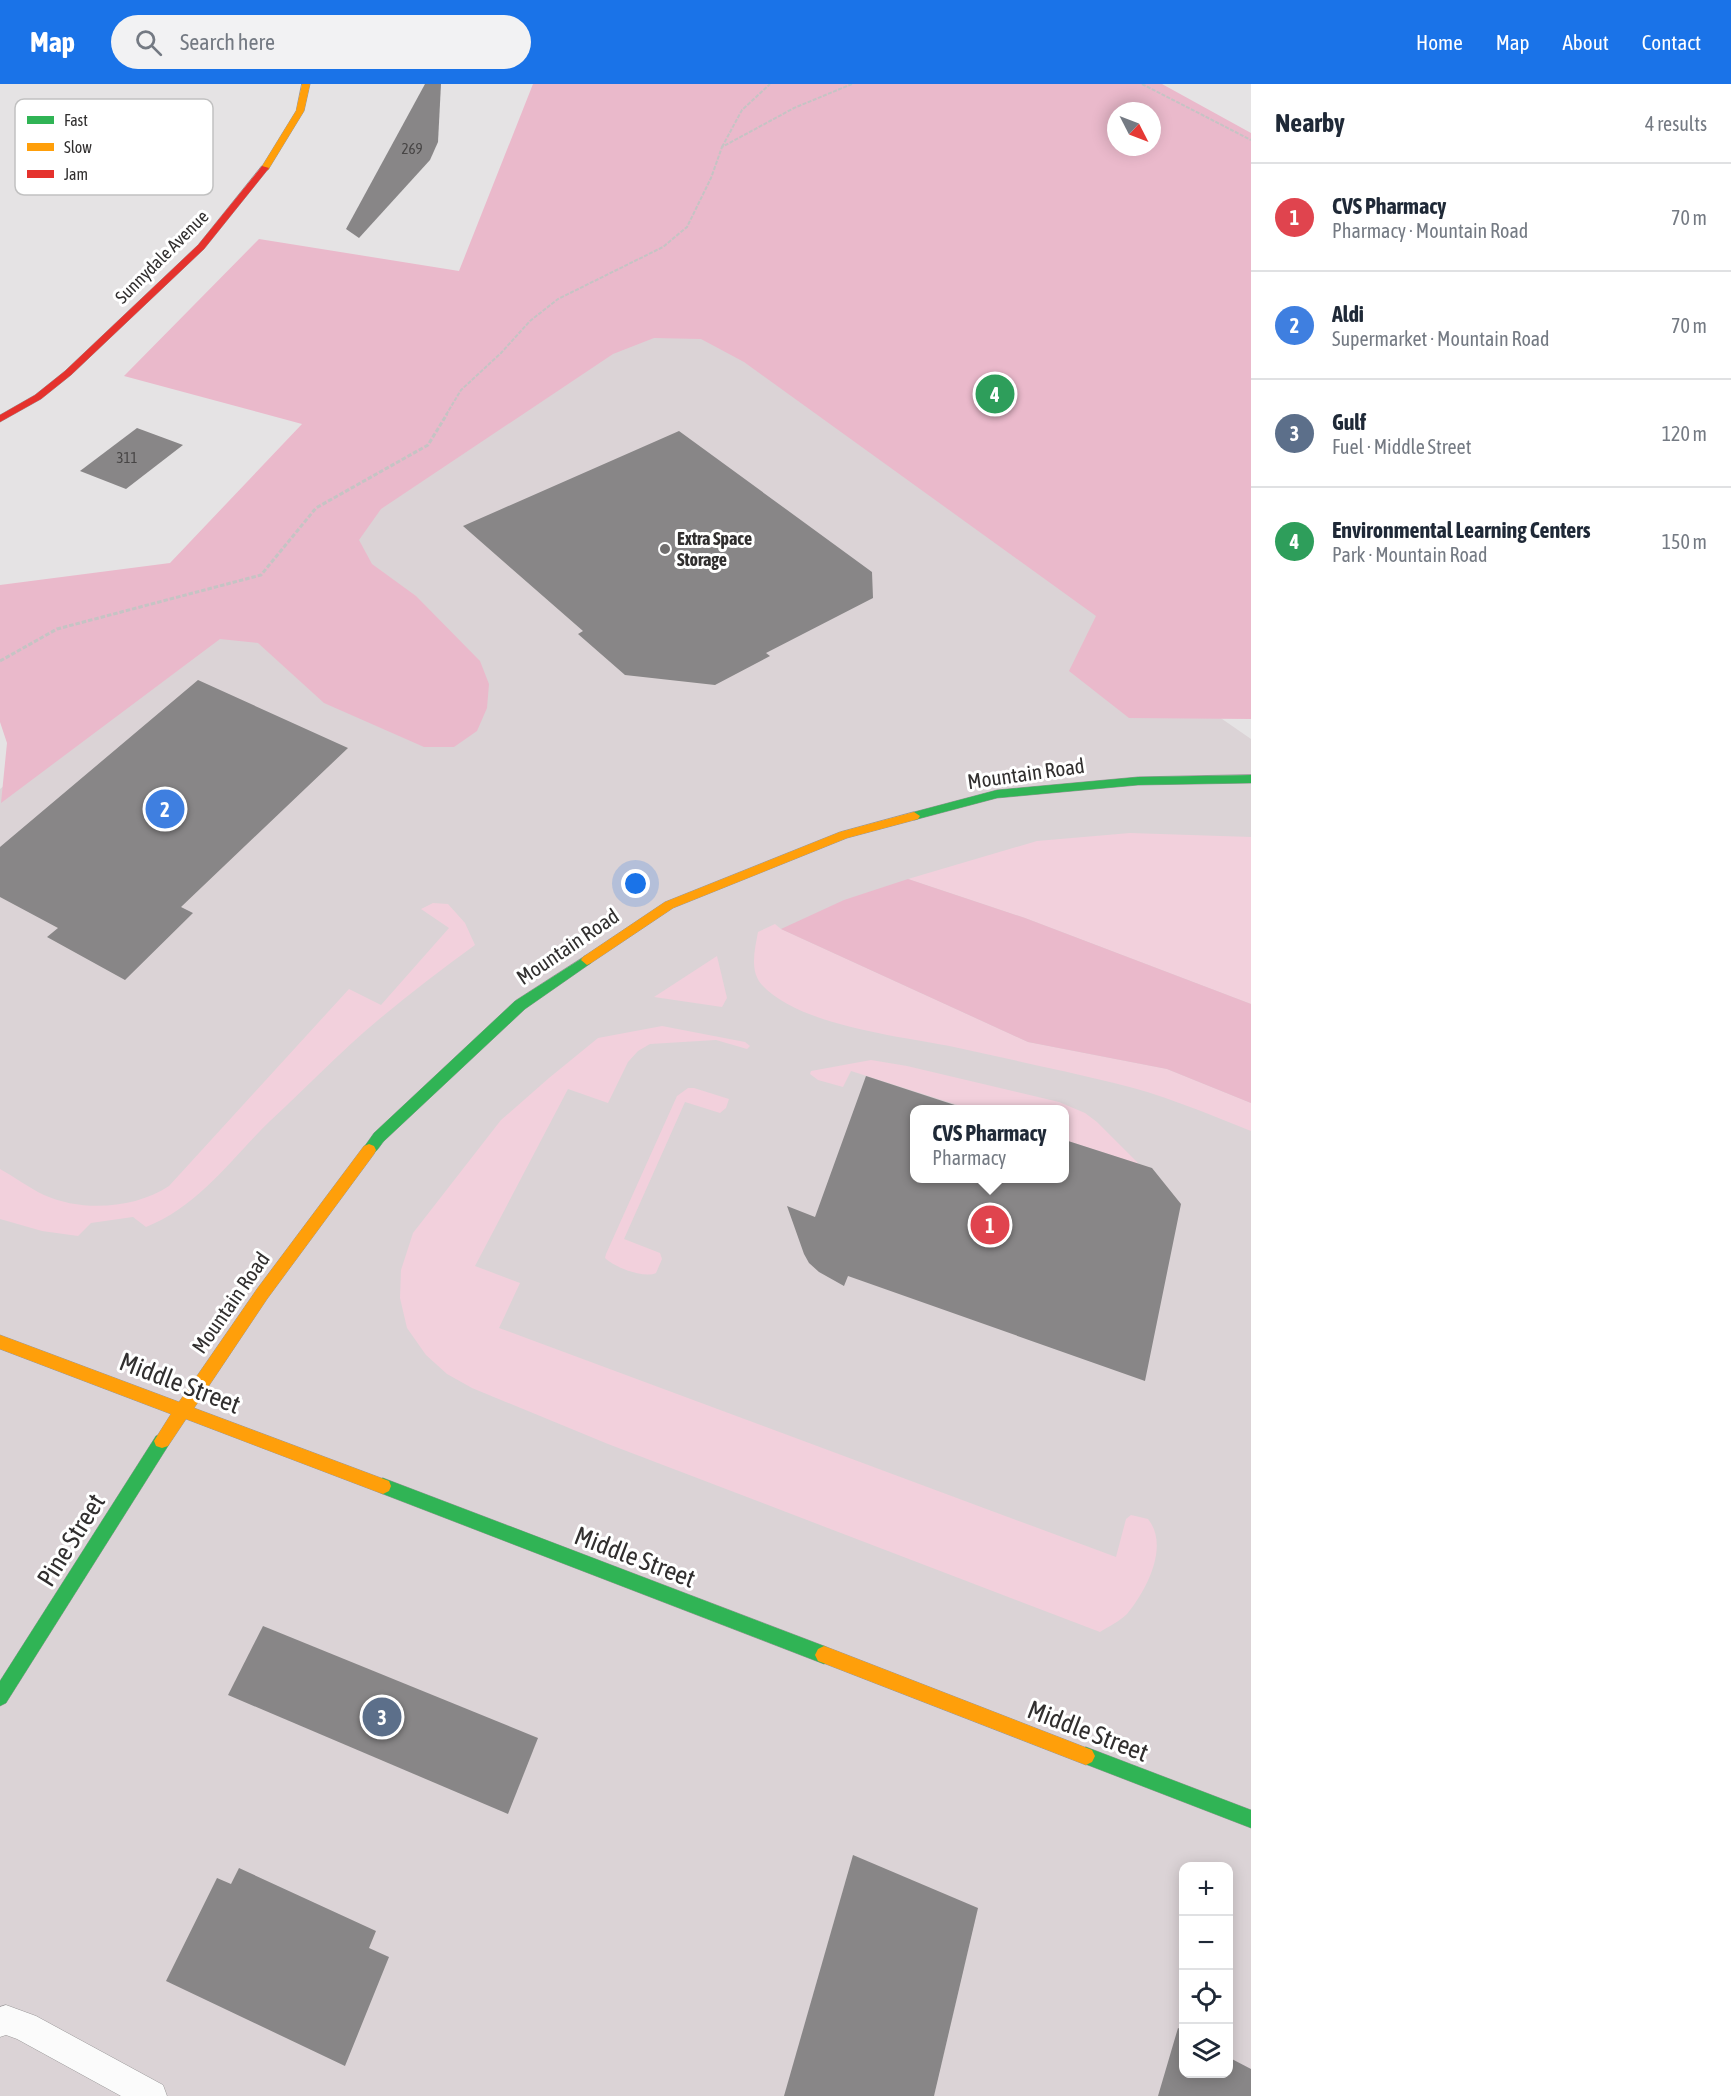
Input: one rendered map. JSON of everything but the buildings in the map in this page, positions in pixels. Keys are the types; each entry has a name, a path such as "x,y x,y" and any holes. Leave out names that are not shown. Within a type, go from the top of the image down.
{"main road":[{"name":"Sunnydale Avenue","path":"0,419 38,397 68,373 201,247 273,158 300,111 306,84"},
{"name":"Mountain Road","path":"182,1409 262,1293 379,1137 520,1005 669,905 844,835 997,794 1138,781 1251,779"},
{"name":"Middle Street","path":"0,1342 182,1409 1251,1819"},
{"name":"Pine Street","path":"0,1697 182,1409"}],"lane":[{"path":"0,2022 6,2020 25,2027 152,2096"}],"path":[{"path":"0,661 57,629 261,574 316,508 428,445 461,390 501,353 530,321 558,299 663,247 687,227 711,178 722,147 742,110 770,84"},
{"path":"722,147 794,108 852,84"},
{"path":"1142,84 1251,140"}],"shaded area":[{"path":"533,84 1162,84 1251,133 1251,719 1129,718 1069,671 1096,616 744,362 701,339 654,338 613,354 381,509 359,540 372,564 416,596 480,661 489,684 487,708 477,731 454,747 424,747 324,703 258,643 220,639 1,803 7,743 0,722 0,585 170,563 302,424 124,376 259,239 459,271"},
{"path":"679,308 1139,615 1147,667 1251,739 1251,2096 0,2096 0,789 329,528"},
{"path":"1130,833 1251,837 1251,1004 1025,918 908,879 1037,841"},
{"path":"908,879 1025,918 1251,1004 1251,1103 1167,1069 1028,1042 781,929 844,900"},
{"path":"433,903 448,904 465,923 475,945 413,991 363,1033 270,1121 213,1180 182,1207 146,1227 133,1217 91,1223 78,1236 42,1231 0,1219 0,1169 44,1195 91,1206 108,1206 140,1200 169,1186 349,989 381,1005 449,928 421,909"},
{"path":"775,924 781,929 1028,1042 1167,1069 1251,1103 1251,1131 1132,1087 954,1047 852,1027 800,1010 779,999 762,985 755,973 754,960 758,932"},
{"path":"717,956 727,998 722,1007 654,997"},
{"path":"662,1026 745,1042 750,1046 747,1049 716,1040 650,1044 638,1051 628,1062 608,1103 568,1089 475,1266 520,1283 499,1328 1116,1557 1126,1519 1131,1515 1148,1519 1157,1542 1153,1568 1141,1593 1124,1617 1100,1632 608,1444 472,1388 447,1374 426,1355 407,1328 400,1298 401,1270 413,1233 501,1120 549,1078 598,1038"},
{"path":"871,1060 907,1066 1066,1105 957,1105 851,1071 843,1087 818,1080 810,1074 811,1071"},
{"path":"688,1088 729,1099 726,1108 720,1113 685,1102 624,1239 660,1253 662,1259 656,1273 644,1274 629,1271 609,1261 605,1258 606,1254 677,1096"},
{"path":"1069,1106 1085,1113 1097,1122 1139,1164 1069,1141"}],"traffic: fast":[{"path":"914,816 997,794 1138,781 1251,779"},
{"path":"369,1150 379,1137 520,1005 587,960"},
{"path":"0,1697 162,1441"},
{"path":"383,1486 824,1655"},
{"path":"1086,1756 1251,1819"}],"traffic: slow":[{"path":"265,168 300,111 306,84"},
{"path":"587,960 669,905 844,835 914,816"},
{"path":"162,1441 262,1294 369,1150"},
{"path":"0,1342 383,1486"},
{"path":"824,1655 1086,1756"}],"traffic: jam":[{"path":"0,419 38,397 68,373 201,247 265,168"}],"place":[{"name":"Environmental Learning Centers","path":"995,394"},
{"name":"Extra Space Storage","path":"665,549"},
{"name":"Aldi","path":"165,809"},
{"name":"CVS Pharmacy","path":"990,1225"},
{"name":"Gulf","path":"382,1717"}]}
